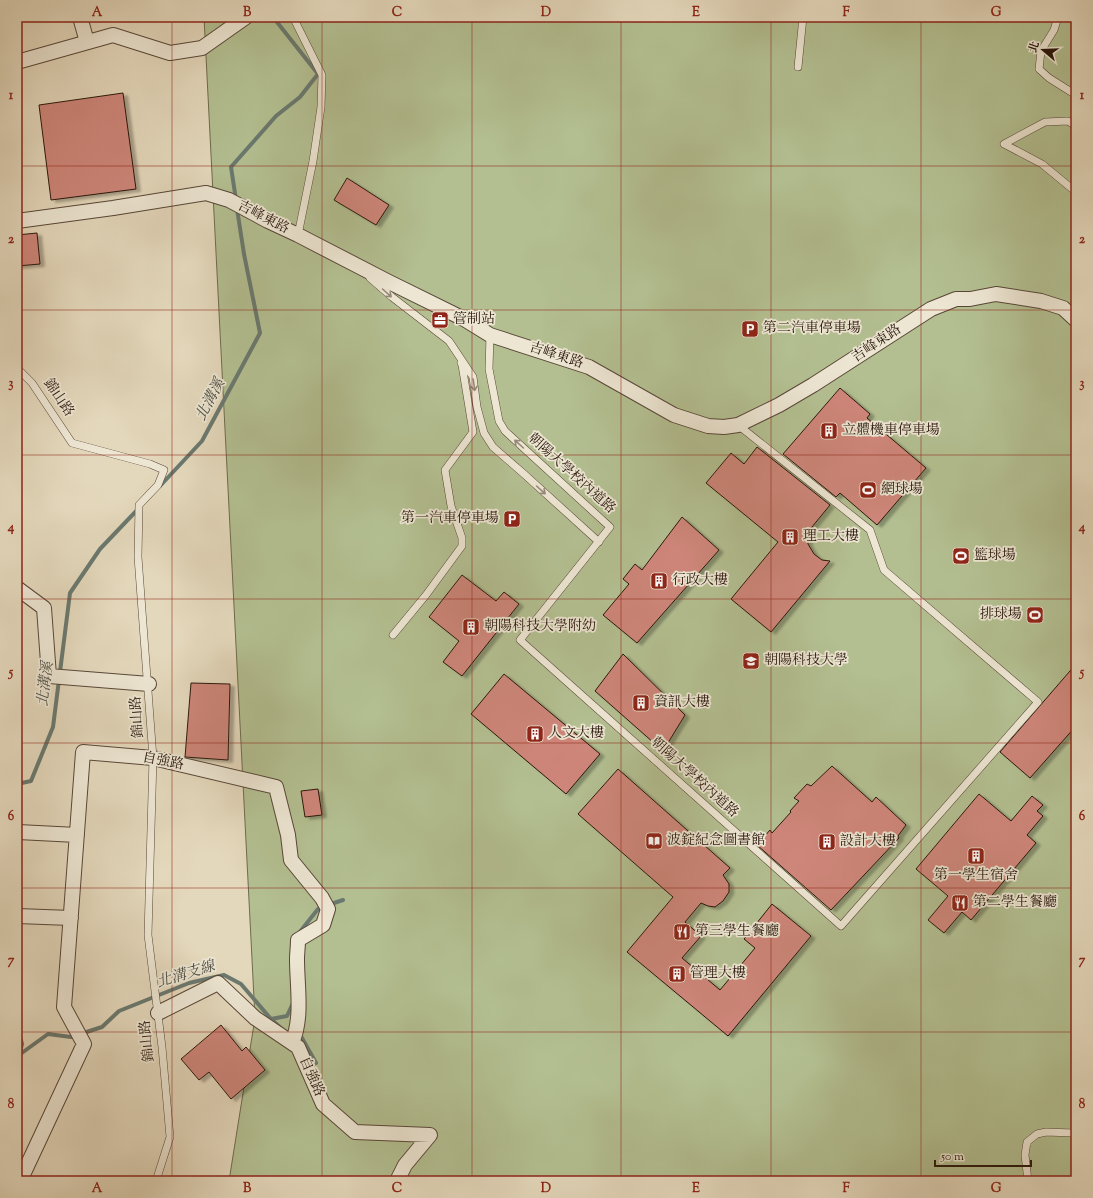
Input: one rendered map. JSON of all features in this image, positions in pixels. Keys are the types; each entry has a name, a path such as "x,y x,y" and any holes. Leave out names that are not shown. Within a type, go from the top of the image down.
{"street":[{"path":"80,17 87,42"},
{"path":"17,62 113,35 170,53 202,48 246,17"},
{"name":"吉峰東路","path":"17,221 113,208 206,193 228,200 358,267 464,319 490,335 589,367 614,380 636,397 674,415 708,426 724,427 738,425 779,406 931,309 956,299 970,299 996,294 1042,301 1063,308 1076,320"},
{"path":"17,588 44,608 49,676 148,684"},
{"name":"自強路","path":"20,1181 84,1044 64,1007 83,752 153,758 276,787 288,835 291,860 322,898 328,909 323,925 298,940 297,960 299,998 296,1033 292,1043"},
{"path":"18,832 77,835"},
{"path":"17,916 70,918"},
{"name":"自強路","path":"158,1013 218,983 255,1018 298,1047 324,1104 355,1132 430,1135 404,1164 397,1181"}],"lane":[{"path":"293,17 322,75 321,107 313,161 298,235"},
{"path":"798,67 803,17"},
{"path":"1058,17 1054,30 1041,51 1039,69 1049,78 1076,95"},
{"path":"1076,126 1068,121 1045,122 1004,144 1042,164 1076,192"},
{"path":"358,267 392,297 450,343 473,377 477,407 484,433 493,447 598,542"},
{"name":"朝陽大學校內道路","path":"490,335 489,369 499,421 505,431 610,527 520,640 842,926 1038,702 884,570 870,530 738,425"},
{"path":"393,635 426,595 462,546 462,538 451,506 445,470 473,432 462,365 450,343"},
{"name":"錦山路","path":"17,368 32,383 72,443 150,464 164,470 158,485 139,505 138,557 153,758 148,935 162,1047 170,1137 156,1181"},
{"path":"1028,1181 1025,1155 1027,1142 1037,1134 1046,1132 1076,1132"}],"green space":[{"path":"204,17 1076,17 1076,1181 229,1181 255,1018"}],"building":[{"path":"123,93 136,189 51,200 39,105"},
{"path":"347,178 389,205 376,225 334,200"},
{"path":"37,233 40,264 17,266 17,235"},
{"path":"840,388 870,414 867,418 926,468 877,525 840,493 836,497 783,454"},
{"name":"理工大樓","path":"757,447 830,505 807,533 808,544 814,554 822,560 830,561 771,632 731,599 778,542 706,483 731,453 744,464"},
{"name":"行政大樓","path":"682,517 719,550 637,643 603,615 629,584 623,579 635,564 642,570"},
{"name":"朝陽科技大學附幼","path":"462,575 496,601 504,592 519,604 462,676 443,662 459,641 429,617"},
{"name":"資訊大樓","path":"623,654 685,715 663,751 595,691"},
{"path":"1076,664 1076,726 1030,778 1000,752"},
{"name":"人文大樓","path":"504,674 600,754 566,794 471,714"},
{"path":"191,683 230,684 228,760 185,757"},
{"name":"設計大樓","path":"832,766 872,802 876,797 906,825 898,836 899,838 831,910 757,845 770,830 772,833 791,812 790,811 799,801 794,798 807,784 811,786"},
{"path":"618,769 730,868 723,875 729,884 729,892 723,901 715,907 701,903 685,922 701,936 682,958 720,990 755,948 744,939 772,904 811,936 728,1036 627,952 673,897 578,814"},
{"path":"318,789 322,815 305,817 301,791"},
{"name":"第一學生宿舍","path":"979,794 1011,821 1032,796 1043,805 1037,811 1043,816 1027,835 1036,843 971,920 962,912 944,933 928,920 948,896 916,869"},
{"path":"221,1025 242,1051 246,1047 265,1070 231,1099 209,1072 199,1080 181,1059"}],"waterway":[{"name":"北溝溪","path":"236,200 231,167 276,116 300,97 318,74 273,17"},
{"name":"北溝溪","path":"160,486 202,441 260,333 244,254 237,209"},
{"name":"北溝溪","path":"17,784 31,781 53,727 70,593 100,549 139,508"},
{"name":"北溝支線","path":"299,933 318,909 343,900"},
{"name":"北溝支線","path":"19,1055 48,1034 71,1037 102,1027 119,1011 189,983 224,975 241,984 271,1019 287,1016 293,1003"},
{"path":"271,1019 282,1029"},
{"name":"北溝溪","path":"17,1025 22,1044 17,1063"},
{"path":"297,1036 302,1038 316,1063"}],"place":[{"name":"管制站","path":"440,320"},
{"name":"第二汽車停車場","path":"750,329"},
{"name":"立體機車停車場","path":"829,431"},
{"name":"網球場","path":"868,490"},
{"name":"第一汽車停車場","path":"512,519"},
{"name":"理工大樓","path":"790,537"},
{"name":"籃球場","path":"961,556"},
{"name":"行政大樓","path":"659,581"},
{"name":"排球場","path":"1035,615"},
{"name":"朝陽科技大學附幼","path":"471,627"},
{"name":"朝陽科技大學","path":"751,661"},
{"name":"資訊大樓","path":"641,703"},
{"name":"人文大樓","path":"535,734"},
{"name":"波錠紀念圖書館","path":"654,841"},
{"name":"設計大樓","path":"827,842"},
{"name":"第一學生宿舍","path":"976,856"},
{"name":"第二學生餐廳","path":"960,903"},
{"name":"第三學生餐廳","path":"682,932"},
{"name":"管理大樓","path":"677,974"}]}
